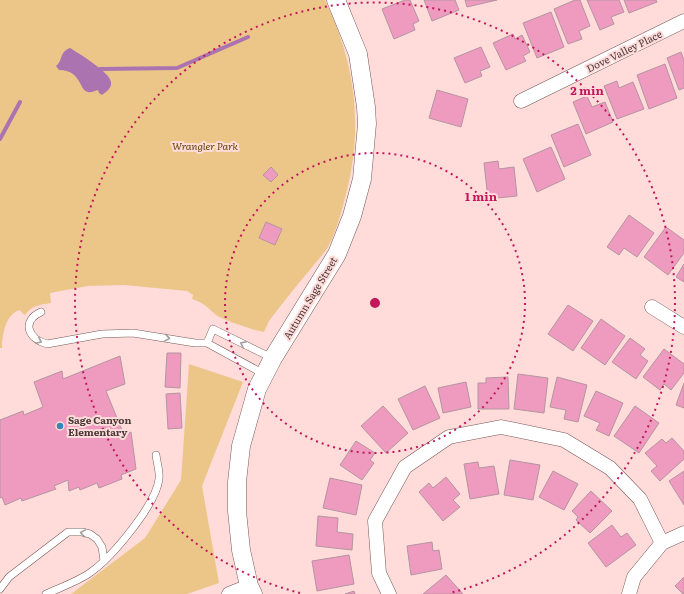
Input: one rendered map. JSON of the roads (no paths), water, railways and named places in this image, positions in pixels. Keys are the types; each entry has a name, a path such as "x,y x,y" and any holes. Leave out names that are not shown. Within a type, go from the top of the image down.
{"street":[{"name":"Autumn Sage Street","path":"251,590 241,550 237,511 237,482 241,446 257,389 273,358 337,254 352,216 362,179 367,124 366,107 358,54 337,0"},
{"name":"Dove Valley Place","path":"521,102 684,21"},
{"path":"652,307 684,327"},
{"path":"389,594 379,573 375,521 404,467 449,437 457,435 501,428 564,440 610,468 635,494 640,500 662,543"},
{"path":"629,594 634,577 662,543 684,533"},
{"path":"229,594 251,590"}],"lane":[{"path":"41,312 34,315 30,320 29,332 36,340 47,344 102,334 133,333 195,343 207,343 264,374"},
{"path":"207,343 213,329 273,358"},
{"path":"46,594 90,573 116,550 149,505 155,492 159,479 156,455"},
{"path":"0,589 9,577 68,532 82,532 90,534 102,546 104,560"}],"waterway":[{"path":"100,69 177,68 248,37"},
{"path":"0,139 20,102"}],"place":[{"name":"Sage Canyon Elementary","path":"60,426"}],"park label":[{"name":"Wrangler Park","path":"205,146"}]}
